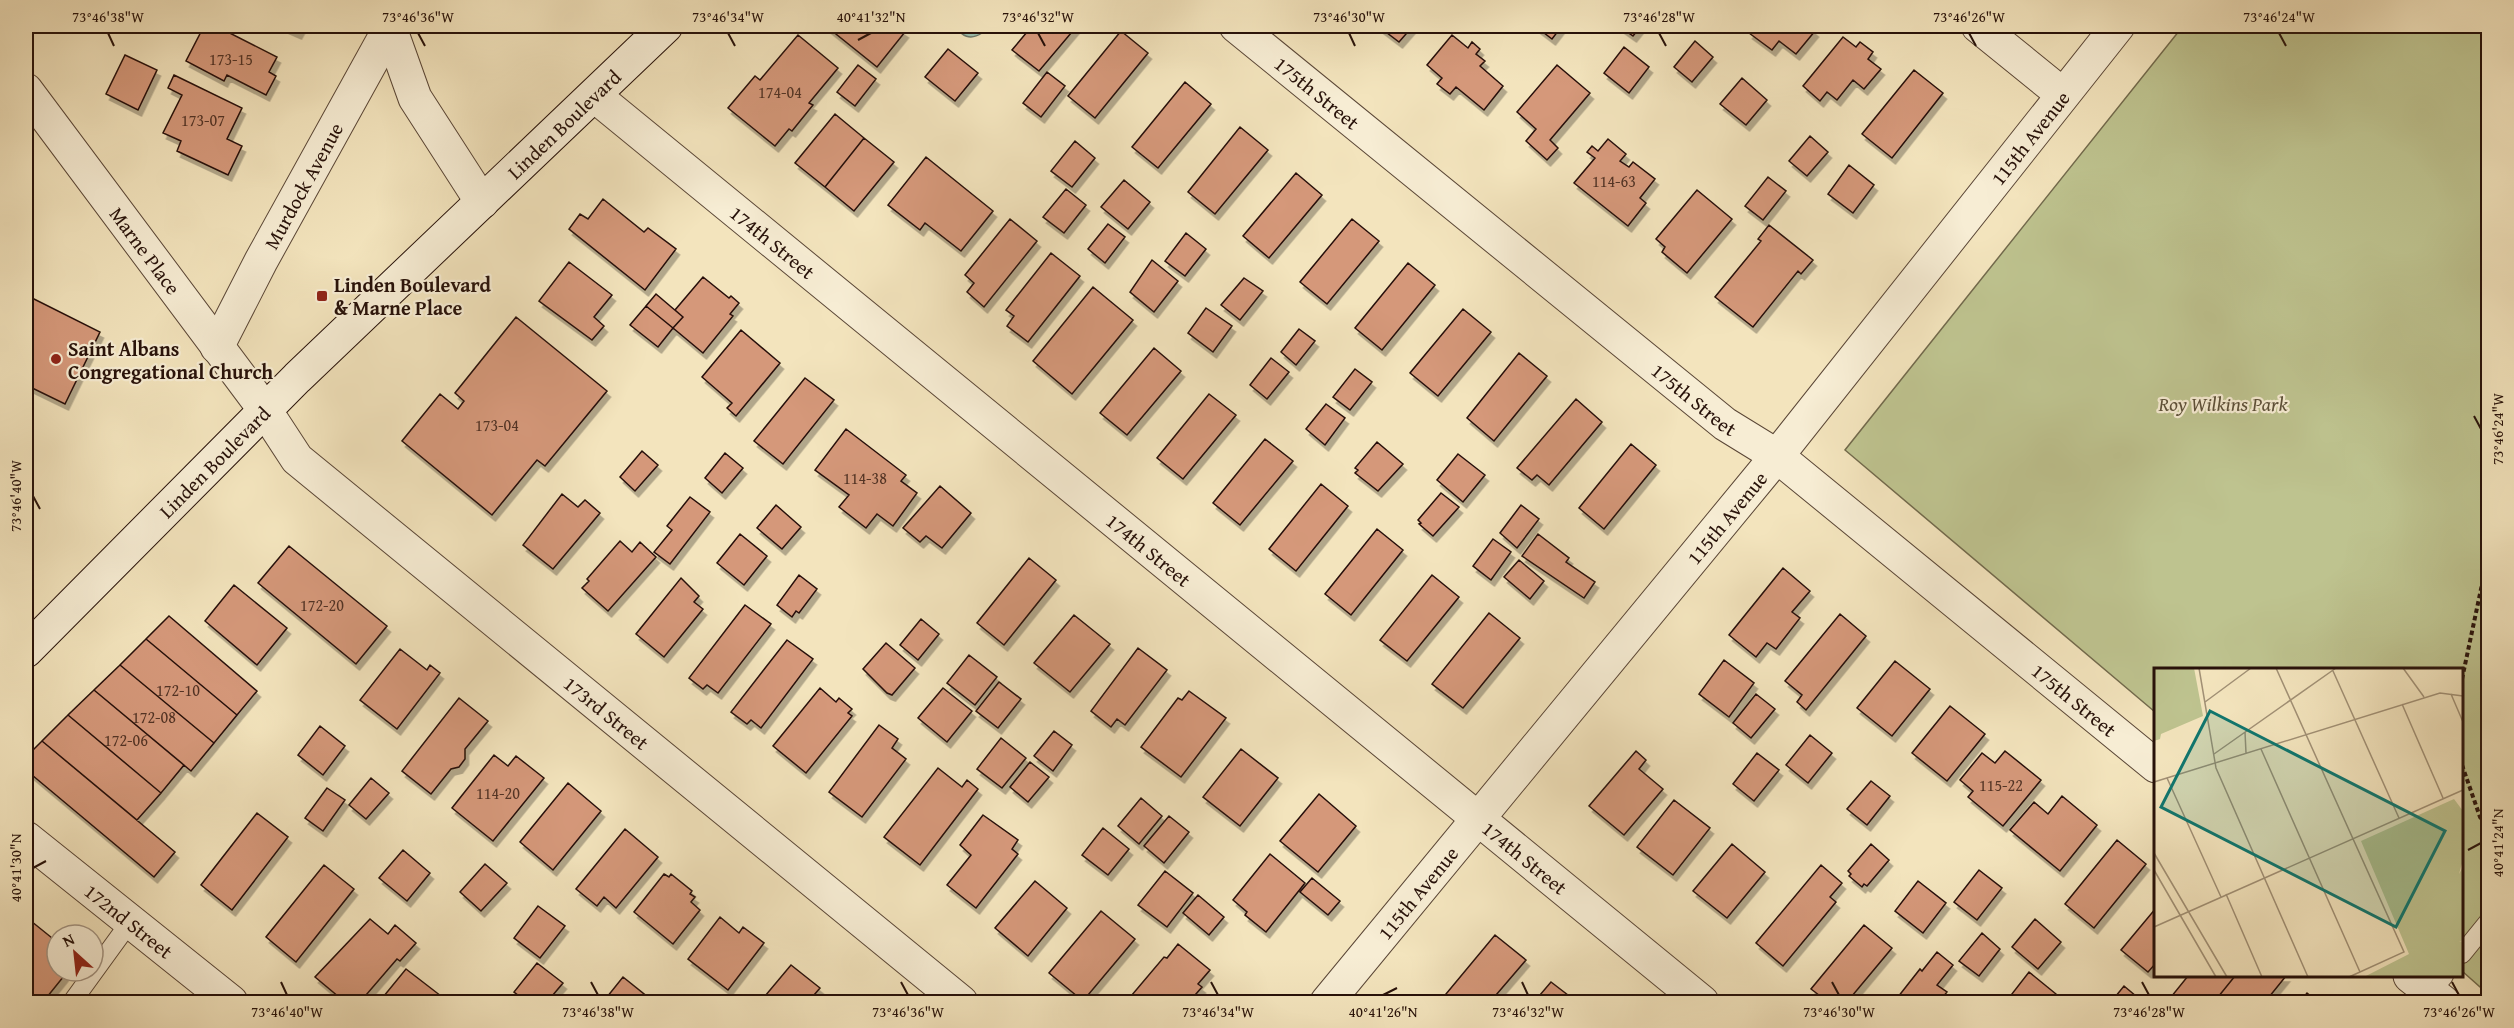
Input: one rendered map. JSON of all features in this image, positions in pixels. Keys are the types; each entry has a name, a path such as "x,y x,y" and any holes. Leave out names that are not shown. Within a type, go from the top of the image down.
{"street":[{"name":"Linden Boulevard","path":"26,651 265,410 666,26"},
{"name":"175th Street","path":"1236,26 1725,424 1777,456 2154,764"},
{"path":"1978,26 2062,94"},
{"name":"115th Avenue","path":"1327,1002 1777,456 2118,26"},
{"path":"390,27 415,98 482,202"},
{"name":"Murdock Avenue","path":"218,347 261,261 390,27"},
{"name":"Marne Place","path":"26,90 265,410"},
{"name":"174th Street","path":"595,96 1476,820 1702,1002"},
{"name":"173rd Street","path":"265,410 297,459 962,1002"},
{"name":"172nd Street","path":"26,838 231,1002"}],"lane":[{"path":"72,1002 130,922"},
{"path":"2463,953 2488,922"}],"path":[{"path":"2463,674 2488,556"},
{"path":"2463,768 2480,817 2488,828"}],"green space":[{"name":"Roy Wilkins Park","path":"2183,26 2488,26 2488,994 2463,972 2463,668 2154,668 2154,711 1845,450"}],"shaded area":[{"path":"954,26 987,26 982,33 970,37 963,35"}],"building":[{"path":"204,26 216,26 277,57 269,72 276,76 266,95 227,75 224,81 186,61"},
{"path":"282,26 302,26 298,33"},
{"path":"826,26 896,26 905,32 877,67"},
{"path":"1032,26 1077,26 1039,71 1012,50"},
{"path":"1378,26 1413,26 1399,42"},
{"path":"1535,26 1562,26 1552,39"},
{"path":"1619,26 1641,26 1633,36"},
{"path":"1755,26 1809,26 1815,31 1796,54 1779,41 1772,50 1749,33"},
{"path":"1121,31 1148,53 1095,118 1068,96"},
{"path":"798,35 838,68 809,103 813,105 792,131 789,129 775,146 728,108 755,76 760,80"},
{"path":"1452,35 1468,48 1472,42 1480,49 1476,54 1485,61 1480,66 1503,86 1484,110 1456,87 1450,94 1437,84 1442,78 1427,65"},
{"path":"1843,37 1856,47 1860,42 1873,52 1868,59 1881,69 1864,89 1853,80 1837,100 1827,92 1820,101 1803,86"},
{"path":"1695,41 1713,57 1692,82 1674,67"},
{"path":"1624,47 1649,67 1629,93 1604,73"},
{"path":"948,49 978,73 955,101 925,77"},
{"path":"125,55 157,70 138,110 106,94"},
{"path":"858,65 876,79 855,106 837,92"},
{"path":"1557,65 1590,93 1550,140 1558,148 1547,160 1526,141 1536,129 1517,112"},
{"path":"1914,70 1943,93 1892,158 1862,134"},
{"path":"1047,72 1065,86 1041,117 1023,103"},
{"path":"174,75 242,108 227,139 242,146 228,175 177,151 181,141 163,133 182,95 168,88"},
{"path":"1742,78 1767,100 1746,125 1720,104"},
{"path":"1185,82 1211,104 1158,168 1132,147"},
{"path":"835,114 864,138 825,187 795,163"},
{"path":"1240,127 1268,150 1215,214 1188,192"},
{"path":"1810,136 1828,152 1807,176 1789,161"},
{"path":"864,138 894,162 854,211 825,187"},
{"path":"1608,139 1626,154 1620,161 1629,167 1633,162 1655,179 1640,198 1646,203 1628,226 1574,183 1595,158 1587,152 1592,146 1598,151"},
{"path":"1075,141 1095,158 1072,187 1051,171"},
{"path":"926,157 993,211 961,251 925,223 920,230 888,205"},
{"path":"1849,165 1874,185 1853,213 1828,194"},
{"path":"1296,173 1322,195 1269,258 1243,236"},
{"path":"1768,177 1786,191 1763,220 1745,206"},
{"path":"1124,180 1150,202 1128,229 1101,207"},
{"path":"1066,189 1086,205 1064,233 1043,217"},
{"path":"1697,190 1732,219 1687,273 1662,252 1665,247 1656,239"},
{"path":"603,199 644,232 648,228 676,249 645,290 569,229 580,214 588,219"},
{"path":"1010,219 1037,241 984,307 967,292 974,283 965,275"},
{"path":"1352,219 1379,241 1327,304 1300,282"},
{"path":"1108,224 1125,237 1105,263 1088,249"},
{"path":"1769,225 1813,260 1801,274 1798,271 1753,327 1715,297 1761,241 1758,239"},
{"path":"1186,233 1206,249 1185,276 1165,261"},
{"path":"1051,253 1080,276 1028,342 1007,326 1014,316 1006,310"},
{"path":"1152,260 1178,281 1154,312 1130,292"},
{"path":"569,262 612,295 594,317 604,326 592,340 539,301"},
{"path":"1408,263 1435,285 1382,350 1355,328"},
{"path":"703,277 729,298 731,296 739,303 730,314 733,316 703,353 673,328 683,317 675,310"},
{"path":"1244,278 1263,291 1240,320 1221,305"},
{"path":"1093,287 1133,320 1072,394 1033,361"},
{"path":"656,294 683,317 673,328 646,306"},
{"name":"Saint Albans Congregational Church","path":"26,295 100,332 65,404 26,385"},
{"path":"646,306 673,328 658,347 630,325"},
{"path":"1206,308 1232,326 1213,352 1188,333"},
{"path":"1463,309 1491,332 1438,396 1410,373"},
{"path":"516,317 607,391 545,466 537,460 492,515 402,441 440,394 458,409 464,401 455,393"},
{"path":"1299,329 1315,341 1296,365 1281,352"},
{"path":"741,330 780,363 736,416 727,408 732,403 702,377"},
{"path":"1154,348 1181,371 1127,435 1100,413"},
{"path":"1519,353 1547,376 1494,441 1467,418"},
{"path":"1271,358 1289,372 1267,399 1250,385"},
{"path":"1355,369 1372,382 1350,410 1333,397"},
{"path":"805,378 834,400 783,464 754,441"},
{"path":"1209,394 1236,415 1183,479 1157,458"},
{"path":"1576,399 1602,422 1549,485 1537,475 1532,480 1517,468"},
{"path":"1326,404 1345,418 1325,445 1306,429"},
{"path":"846,429 906,475 901,481 917,493 893,526 877,514 866,528 839,507 849,495 815,470"},
{"path":"1265,439 1293,461 1240,525 1213,503"},
{"path":"1377,442 1403,464 1378,491 1355,473 1358,470 1355,468"},
{"path":"1631,444 1656,465 1604,529 1579,508"},
{"path":"642,451 658,465 635,491 620,477"},
{"path":"725,453 743,468 722,493 705,478"},
{"path":"1458,454 1485,475 1463,502 1437,480"},
{"path":"1321,484 1348,506 1296,571 1269,549"},
{"path":"940,486 971,513 942,548 926,536 920,542 903,528"},
{"path":"1441,493 1459,507 1433,536 1419,524 1421,523 1418,520"},
{"path":"562,494 578,507 585,500 600,513 553,569 523,545"},
{"path":"690,497 710,512 670,564 654,552 672,530 667,526"},
{"path":"776,505 801,527 782,549 757,528"},
{"path":"1521,505 1539,519 1517,548 1500,533"},
{"path":"1377,529 1403,550 1351,615 1325,594"},
{"path":"740,534 767,556 744,585 717,563"},
{"path":"1538,534 1569,558 1566,562 1595,582 1584,598 1522,556"},
{"path":"1493,539 1511,552 1491,580 1473,566"},
{"path":"620,541 632,552 640,542 656,557 608,611 582,588"},
{"path":"289,546 387,626 356,664 258,583"},
{"path":"1029,558 1056,580 1004,645 977,623"},
{"path":"1519,560 1544,581 1530,599 1504,577"},
{"path":"1783,568 1810,591 1792,612 1800,618 1776,649 1767,643 1756,657 1729,635"},
{"path":"799,575 817,589 799,613 796,611 792,617 777,605"},
{"path":"1432,575 1459,597 1407,661 1380,640"},
{"path":"681,578 699,596 694,602 703,609 664,657 636,634"},
{"path":"234,585 287,628 257,665 205,621"},
{"path":"745,605 771,624 718,693 707,685 703,689 689,678"},
{"path":"1489,613 1520,638 1463,708 1432,684"},
{"path":"1840,614 1866,636 1806,710 1797,702 1802,695 1785,681"},
{"path":"1074,615 1110,644 1070,692 1034,663"},
{"path":"169,616 257,691 237,715 146,639"},
{"path":"921,619 939,634 918,660 900,645"},
{"path":"146,639 237,715 214,743 120,665"},
{"path":"787,640 813,659 761,728 751,720 747,724 731,712"},
{"path":"886,643 915,668 892,695 887,693 863,669"},
{"path":"1138,648 1167,670 1125,725 1117,719 1111,727 1091,711"},
{"path":"400,649 427,670 430,665 440,673 397,729 360,700"},
{"path":"969,655 997,677 975,705 947,683"},
{"path":"1724,660 1754,683 1729,717 1699,694"},
{"path":"1895,661 1930,689 1892,736 1857,708"},
{"path":"120,665 214,743 191,771 94,690"},
{"path":"999,682 1021,699 998,728 976,711"},
{"path":"820,688 836,702 839,698 852,709 848,713 852,716 806,773 773,746"},
{"path":"943,688 972,711 947,742 918,718"},
{"path":"94,690 184,765 161,793 68,715"},
{"path":"1189,691 1226,718 1181,777 1141,747 1178,698 1182,700"},
{"path":"1756,694 1775,709 1751,738 1733,723"},
{"path":"459,698 488,721 465,749 465,759 459,767 451,769 431,794 402,771"},
{"path":"1950,706 1985,734 1947,781 1912,753"},
{"path":"68,715 161,793 137,820 42,741"},
{"path":"879,725 898,739 892,748 906,759 862,817 829,792"},
{"path":"320,726 345,746 323,775 298,755"},
{"path":"1054,731 1072,745 1053,771 1034,756"},
{"path":"1810,735 1832,753 1808,783 1786,765"},
{"path":"1001,738 1026,758 1002,788 977,769"},
{"path":"42,741 175,852 154,877 26,770 26,757"},
{"path":"1241,749 1278,778 1240,826 1203,797"},
{"path":"1636,751 1646,760 1639,769 1663,789 1624,835 1589,806"},
{"path":"2005,751 2041,780 2003,826 1968,797 1973,791 1960,780 1982,753 1995,763"},
{"path":"1757,753 1779,770 1754,801 1733,784"},
{"path":"494,755 508,766 516,756 544,778 493,841 452,808"},
{"path":"1030,762 1049,777 1028,802 1010,787"},
{"path":"938,768 962,787 967,780 978,789 920,865 884,837"},
{"path":"371,778 389,793 366,819 349,805"},
{"path":"1871,781 1890,796 1867,825 1847,809"},
{"path":"568,783 601,811 553,870 520,842"},
{"path":"327,788 345,800 323,831 305,818"},
{"path":"1319,794 1356,826 1318,872 1280,841"},
{"path":"2062,796 2097,825 2060,871 2010,830 2034,802 2048,814"},
{"path":"1141,798 1162,816 1139,844 1118,826"},
{"path":"1674,800 1710,828 1673,875 1637,847"},
{"path":"257,813 288,837 232,910 201,885"},
{"path":"983,815 1018,840 1012,849 1018,854 976,908 947,885 971,855 960,845"},
{"path":"1169,816 1189,832 1164,863 1144,846"},
{"path":"1103,828 1129,849 1108,875 1082,855"},
{"path":"625,829 658,857 616,908 604,897 597,906 576,889"},
{"path":"2117,840 2146,864 2094,928 2065,904"},
{"path":"1732,844 1765,872 1727,918 1693,891"},
{"path":"1871,844 1889,860 1867,886 1864,884 1862,887 1849,876 1851,874 1848,871"},
{"path":"403,850 430,873 407,901 379,878"},
{"path":"1270,854 1305,883 1266,932 1245,915 1247,912 1233,900"},
{"path":"485,864 507,883 481,911 460,892"},
{"path":"324,865 354,889 296,962 266,937"},
{"path":"1821,865 1842,883 1830,897 1836,902 1783,966 1756,943"},
{"path":"1979,870 2002,888 1977,920 1954,902"},
{"path":"1165,871 1193,893 1167,927 1138,905"},
{"path":"664,874 669,877 671,874 692,891 690,894 695,897 691,902 700,910 673,944 634,912"},
{"path":"1312,878 1340,901 1328,915 1300,892"},
{"path":"1035,881 1067,908 1028,956 995,928"},
{"path":"1918,881 1946,903 1923,933 1895,911"},
{"path":"1198,895 1224,917 1209,935 1183,913"},
{"path":"538,906 565,926 540,958 514,938"},
{"path":"2154,910 2154,965 2148,972 2121,950"},
{"path":"1101,911 1135,939 1083,1001 1049,973"},
{"path":"26,917 45,932 45,983 58,983 43,1002 26,1002"},
{"path":"720,917 739,933 743,927 764,943 728,990 688,959"},
{"path":"370,919 388,934 395,925 416,943 400,961 397,959 360,1002 345,1002 315,977"},
{"path":"2035,919 2061,942 2038,969 2012,947"},
{"path":"1864,925 1892,948 1847,1002 1828,1002 1811,989"},
{"path":"1982,933 2000,949 1979,976 1959,961"},
{"path":"1495,935 1526,960 1490,1002 1445,1002 1441,1000"},
{"path":"1178,944 1210,970 1198,984 1202,987 1189,1002 1126,1002 1164,957 1167,958"},
{"path":"1937,952 1953,965 1937,985 1947,992 1939,1002 1894,1002 1920,969 1922,971"},
{"path":"537,963 563,983 547,1002 527,1002 514,992"},
{"path":"791,965 820,988 808,1002 760,1002"},
{"path":"406,969 441,996 436,1002 379,1002"},
{"path":"2029,972 2056,994 2049,1002 2012,1002 2008,999"},
{"path":"623,977 649,998 646,1002 603,1002"},
{"path":"2187,977 2234,977 2214,1002 2178,1002 2171,997"},
{"path":"2234,977 2285,977 2265,1002 2214,1002"},
{"path":"1551,982 1577,1002 1534,1002"},
{"path":"2124,986 2143,1002 2111,1002"},
{"path":"2307,993 2318,1002 2300,1002"}],"place":[{"name":"Linden Boulevard & Marne Place","path":"322,296"},
{"name":"Saint Albans Congregational Church","path":"56,359"}]}
